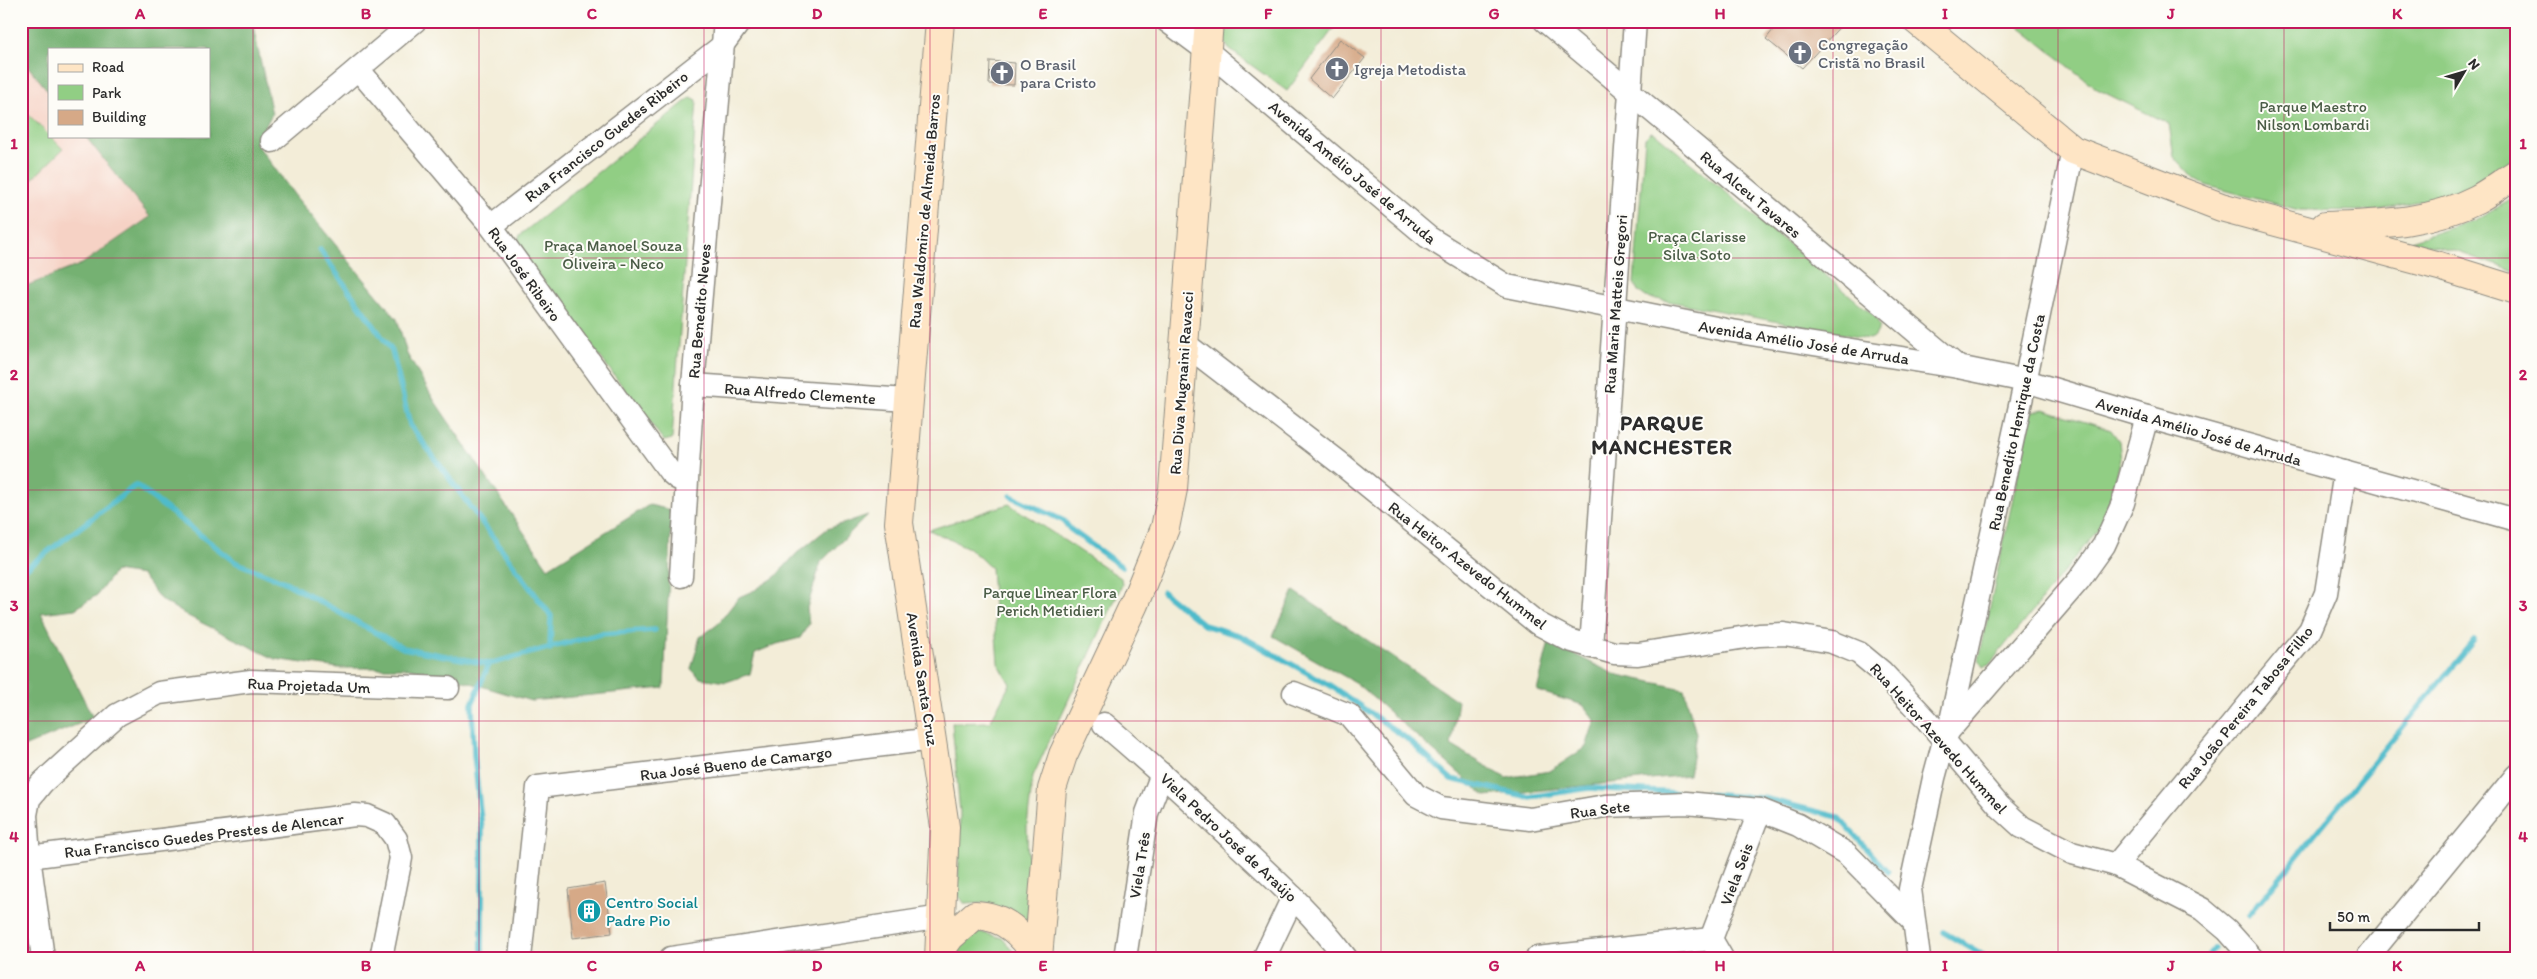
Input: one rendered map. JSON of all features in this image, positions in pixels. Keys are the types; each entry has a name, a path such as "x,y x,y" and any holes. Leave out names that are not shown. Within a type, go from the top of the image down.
{"main road":[{"name":"Rua Waldomiro de Almeida Barros","path":"908,400 940,21"},
{"name":"Rua Diva Mugnaini Ravacci","path":"1038,958 1052,788 1076,725 1134,604 1165,528 1173,489 1209,21"},
{"path":"1917,21 2073,150 2221,207 2299,227 2516,290"},
{"path":"2299,227 2392,223 2436,215 2476,199 2516,174"},
{"name":"Avenida Santa Cruz","path":"908,400 899,523 945,827 940,954"},
{"path":"940,954 950,937 975,915"},
{"path":"942,917 989,916 1008,924 1027,941 1038,958"}],"street":[{"path":"272,141 415,21"},
{"name":"Rua Benedito Neves","path":"680,576 693,384 724,21"},
{"path":"721,47 740,21"},
{"name":"Avenida Amélio José de Arruda","path":"1167,21 1206,50 1428,237 1508,286 1726,330 1958,367 2026,381 2147,417 2516,520"},
{"name":"Rua Alceu Tavares","path":"1545,21 1958,367"},
{"name":"Rua Maria Matteis Gregori","path":"1591,647 1635,21"},
{"name":"Rua Francisco Guedes Ribeiro","path":"491,226 721,47"},
{"name":"Rua José Ribeiro","path":"358,69 491,226 670,472 676,478 686,482"},
{"name":"Rua Benedito Henrique da Costa","path":"1919,958 1910,889 1934,778 1957,693 2026,381 2073,150"},
{"name":"Rua Heitor Azevedo Hummel","path":"1184,342 1340,463 1538,623 1569,640 1614,653 1638,654 1759,635 1784,634 1832,642 1859,652 1882,672 1927,720 1947,735 1969,770 2000,807 2022,827 2072,853 2116,865 2202,909 2227,930 2252,958"},
{"name":"Rua Alfredo Clemente","path":"693,384 908,400"},
{"path":"1947,735 2079,580 2104,546 2123,503 2147,417"},
{"name":"Rua João Pereira Tabosa Filho","path":"2116,865 2310,630 2326,592 2345,472"},
{"name":"Rua Projetada Um","path":"43,958 25,858 26,815 29,799 38,788 117,715 159,693 251,681 448,688"},
{"path":"1927,720 1957,693 1967,694 1988,685"},
{"name":"Rua Sete","path":"1294,693 1349,715 1416,794 1441,808 1530,820 1605,806 1677,803 1760,810 1798,825 1847,854 1913,921"},
{"name":"Viela Pedro José de Araújo","path":"1104,724 1162,774 1293,896 1328,933 1346,958"},
{"name":"Rua José Bueno de Camargo","path":"520,958 538,787 933,739"},
{"path":"1934,778 1942,768 1951,764 1958,764 1969,770"},
{"name":"Viela Três","path":"1125,958 1147,813 1162,774"},
{"path":"2367,958 2516,776"},
{"name":"Viela Seis","path":"1716,949 1760,810"},
{"name":"Rua Francisco Guedes Prestes de Alencar","path":"25,858 355,815 367,816 385,824 396,839 401,858 381,958"},
{"path":"1264,958 1293,896"},
{"path":"671,958 942,917"},
{"path":"1538,958 1716,949"}],"shaded area":[{"path":"21,58 48,91 48,138 87,138 150,217 82,264 21,288"}],"green space":[{"path":"21,21 252,21 272,114 256,143 296,197 397,319 407,354 434,400 548,568 649,505 672,510 664,688 531,701 451,677 409,668 339,668 275,659 188,616 160,599 142,575 115,571 97,595 75,609 41,613 93,718 21,748 21,288 82,264 150,217 87,138 210,138 210,48 48,48 48,91 21,58"},
{"path":"1222,21 1339,21 1287,91 1229,49 1224,41"},
{"name":"Parque Maestro Nilson Lombardi","path":"2012,21 2516,21 2516,157 2482,181 2444,196 2371,211 2299,210 2205,185 2193,178 2174,157 2169,124 2097,89"},
{"name":"Praça Manoel Souza Oliveira - Neco","path":"691,97 697,100 672,439 664,441 519,250 517,243 520,235"},
{"path":"21,107 48,134 48,138 52,138 63,149 21,190"},
{"name":"Praça Clarisse Silva Soto","path":"1651,132 1656,134 1876,317 1880,327 1875,336 1869,339 1646,297 1638,291 1634,283 1645,138"},
{"path":"2516,197 2516,272 2458,252 2411,241 2475,220"},
{"path":"2044,409 2111,430 2119,441 2121,459 2104,522 1989,665 1983,667 1979,659 2031,412"},
{"name":"Parque Linear Flora Perich Metidieri","path":"1009,504 1121,578 1122,585 1033,776 1027,826 1029,927 987,903 965,904 958,895 960,813 952,723 990,722 1010,684 998,663 991,568 969,548 929,530"},
{"path":"868,515 821,562 807,608 809,624 800,638 777,644 755,653 750,674 726,682 700,678 691,669 700,637 717,625 739,597 755,590 775,577 797,553 827,529"},
{"path":"1294,591 1458,701 1451,745 1506,778 1550,771 1586,747 1595,720 1583,705 1537,691 1549,642 1614,674 1684,689 1696,734 1689,775 1485,796 1356,683 1273,636"},
{"path":"980,932 1002,938 1019,958 953,958 959,942"}],"building":[{"name":"Congregação Cristã no Brasil","path":"1780,21 1845,21 1802,68 1766,39"},
{"name":"Igreja Metodista","path":"1340,39 1365,58 1332,99 1309,79"},
{"name":"O Brasil para Cristo","path":"990,61 1015,63 1014,85 989,84"},
{"name":"Centro Social Padre Pio","path":"605,883 612,933 573,938 568,889"}],"waterway":[{"path":"320,250 392,351 410,425 551,616 550,649"},
{"path":"21,572 136,485 235,562 285,582 403,648 489,664 600,634 655,630"},
{"path":"1011,496 1064,521 1070,529 1122,567"},
{"path":"1163,592 1204,625 1241,636 1331,686 1406,738 1451,779 1529,797 1589,788 1677,793"},
{"path":"2249,915 2474,640"},
{"path":"482,950 482,829 474,755 472,704 489,664"},
{"path":"1702,794 1763,798 1838,817 1888,872"},
{"path":"1943,932 1988,958"},
{"path":"2206,958 2214,948"}],"place":[{"name":"Congregação Cristã no Brasil","path":"1800,53"},
{"name":"Igreja Metodista","path":"1337,69"},
{"name":"O Brasil para Cristo","path":"1002,73"},
{"name":"Centro Social Padre Pio","path":"589,911"}],"district":[{"name":"PARQUE MANCHESTER","path":"1662,435"}]}
